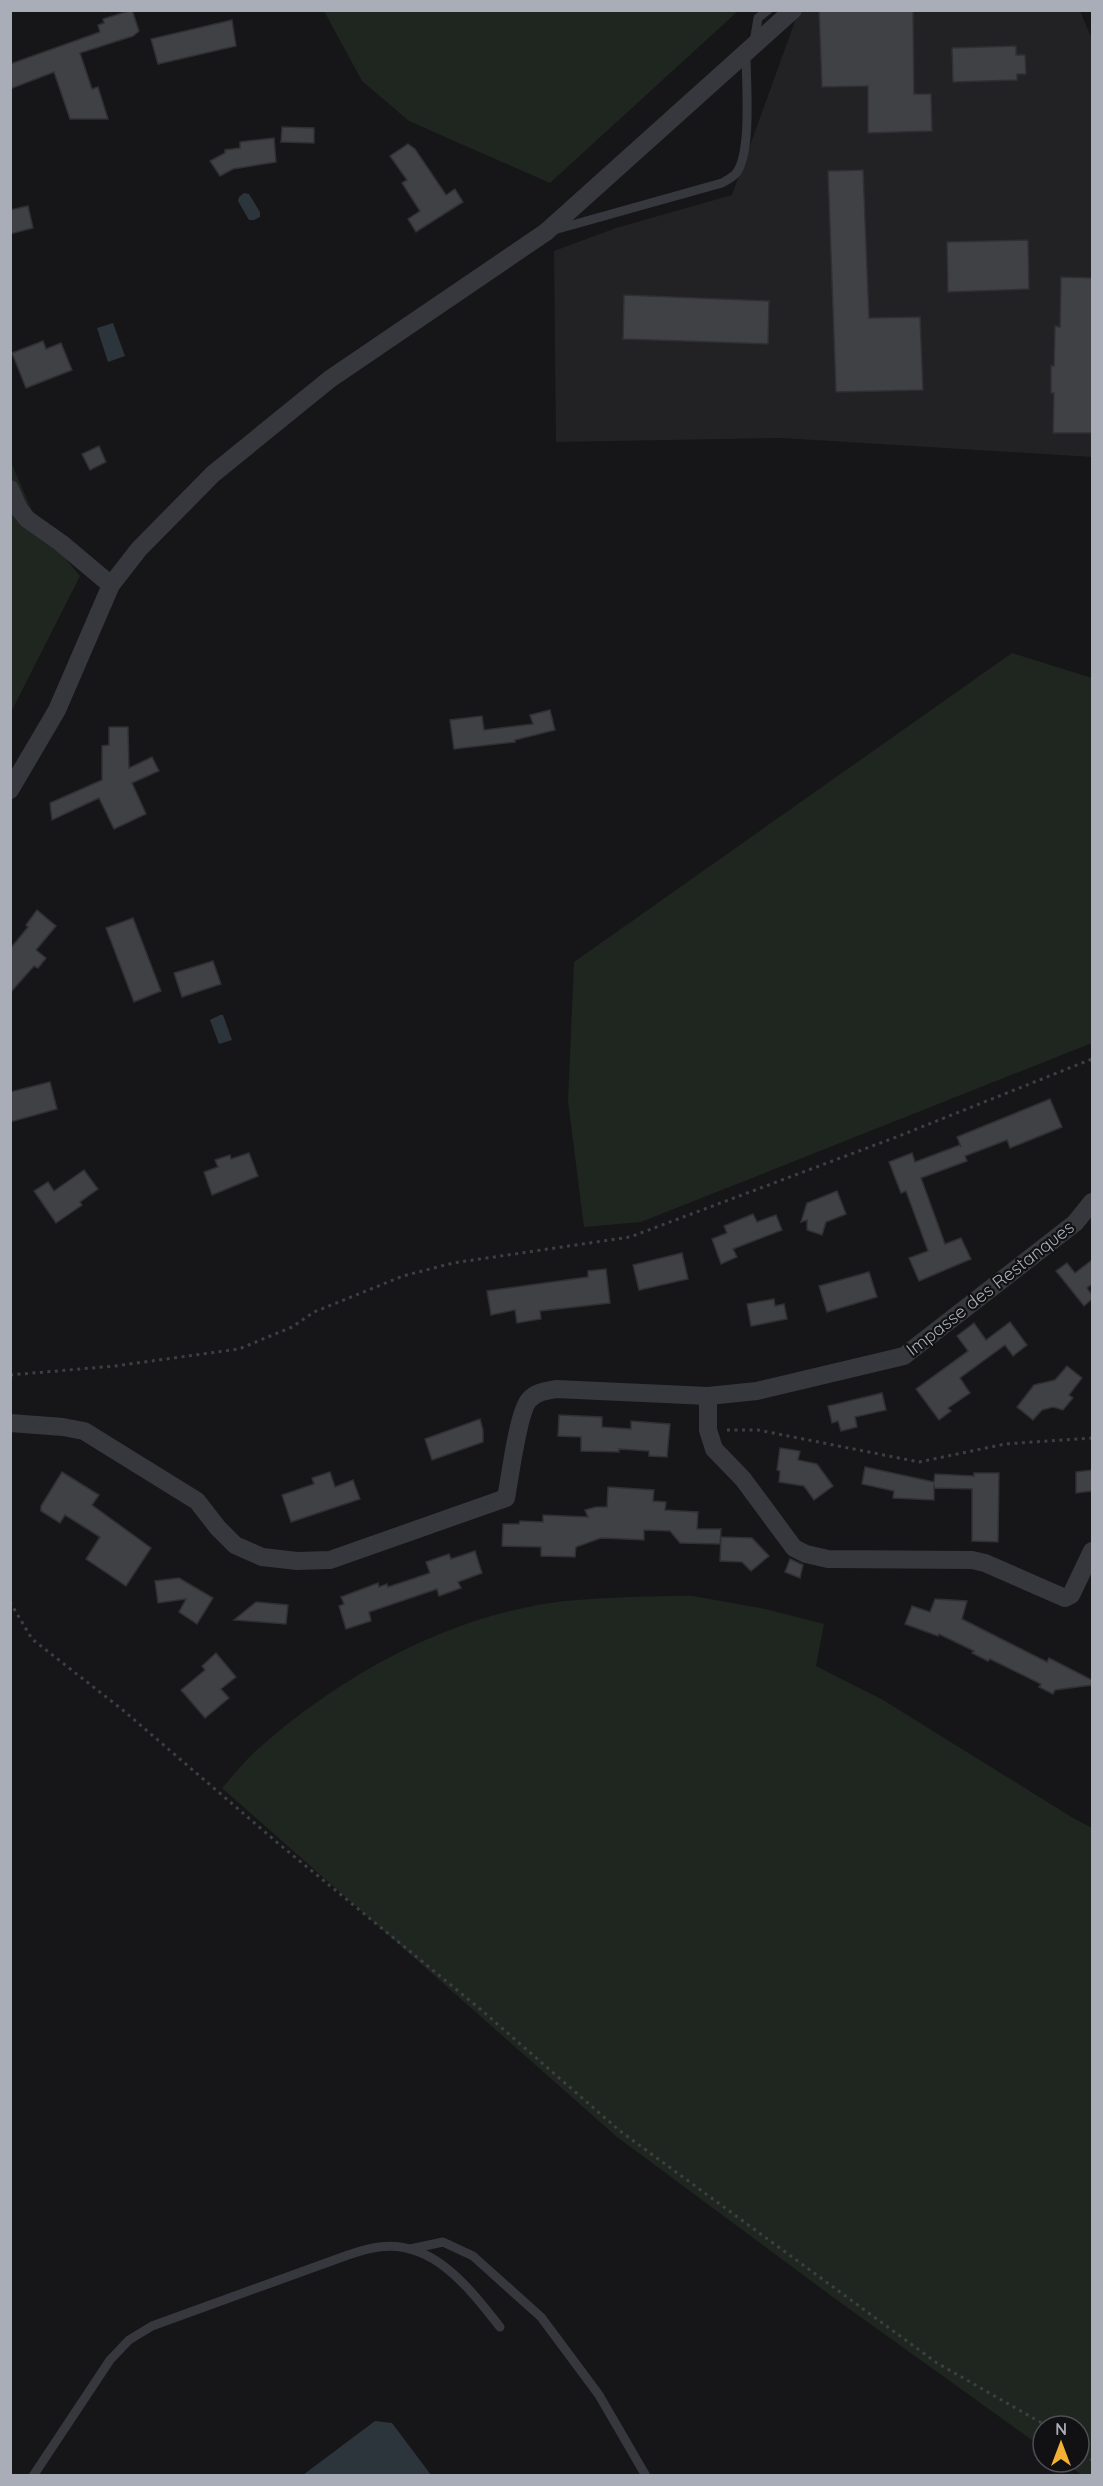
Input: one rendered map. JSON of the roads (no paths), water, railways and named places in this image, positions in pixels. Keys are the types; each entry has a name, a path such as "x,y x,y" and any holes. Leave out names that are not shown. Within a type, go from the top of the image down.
{"street":[{"path":"10,790 57,710 111,585 139,549 213,474 330,379 546,232 793,10"},
{"path":"10,489 19,509 27,519 61,543 111,585"},
{"name":"Impasse des Restanques","path":"10,1423 63,1426 84,1431 197,1501 218,1528 236,1545 262,1557 297,1561 330,1560 506,1498 521,1422 528,1401 542,1392 556,1389 708,1396 757,1391 904,1356 1075,1223 1092,1202"},
{"path":"708,1396 708,1430 714,1449 743,1479 794,1548 806,1554 828,1558 972,1560 985,1563 1065,1598 1071,1595 1092,1551"}],"lane":[{"path":"546,232 722,183 736,174 746,144 750,48 758,18 768,10"},
{"path":"33,2475 110,2360 129,2340 152,2326 348,2255 380,2247 410,2248 443,2242 473,2256 541,2317 599,2395 646,2475"},
{"path":"410,2248 436,2260 464,2282 500,2327"}]}
